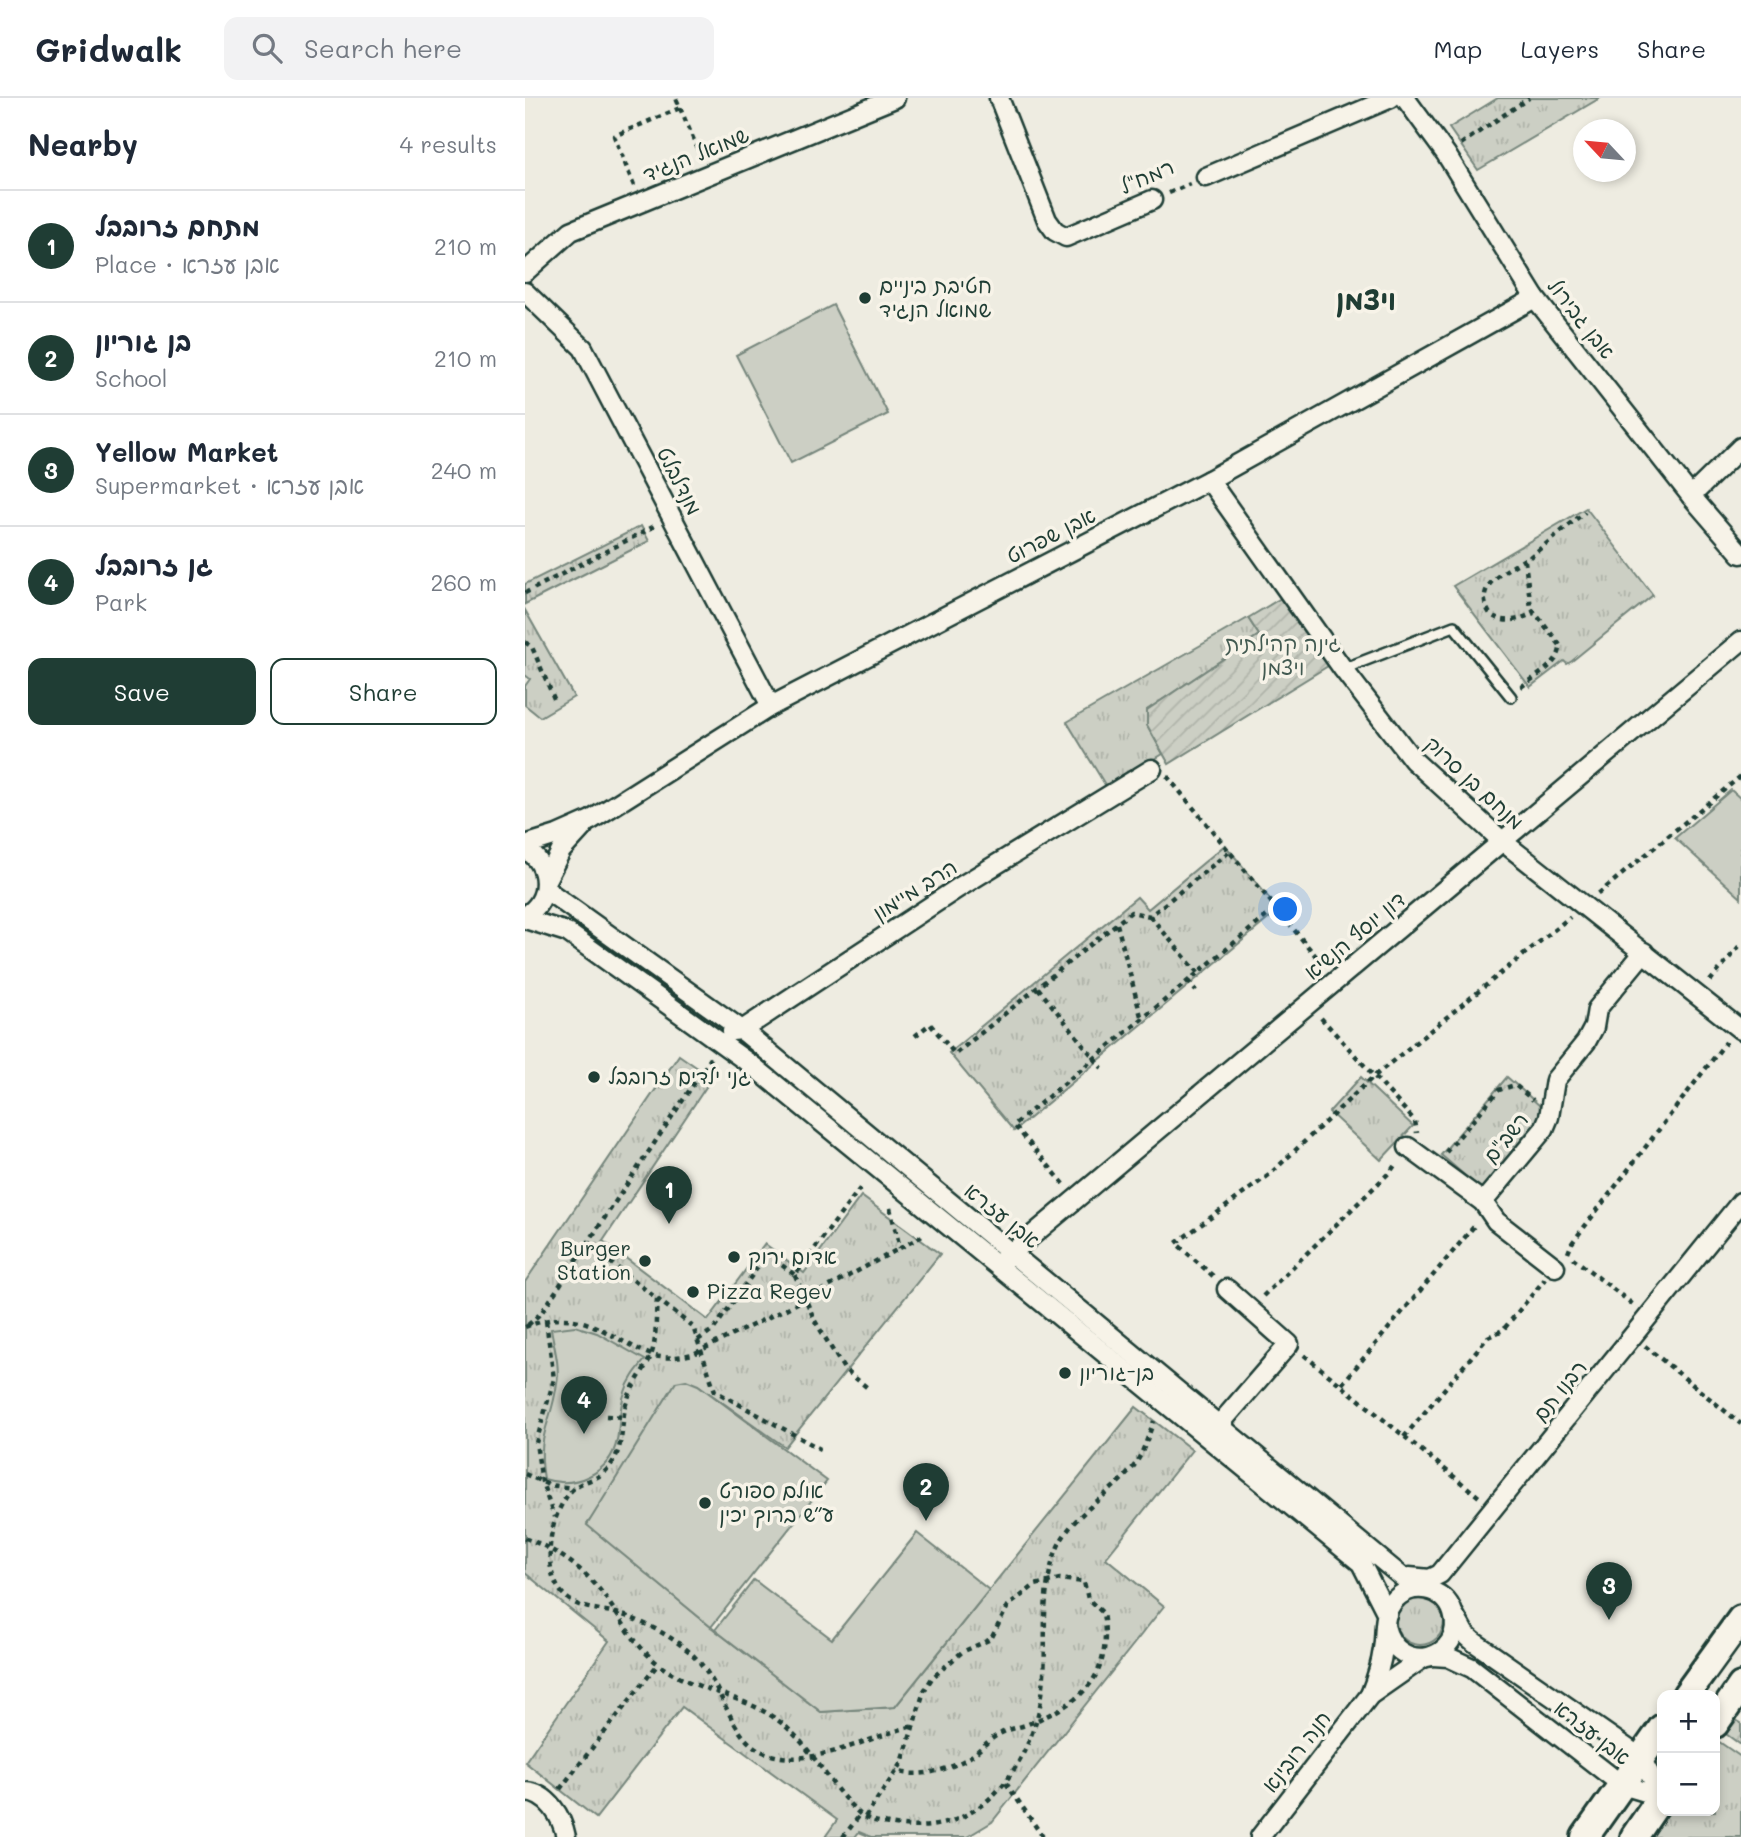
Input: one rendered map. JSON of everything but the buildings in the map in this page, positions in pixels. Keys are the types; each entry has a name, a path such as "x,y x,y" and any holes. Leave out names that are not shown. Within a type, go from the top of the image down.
{"main road":[{"path":"1690,1690 1741,1619"},
{"path":"1720,1717 1741,1686"},
{"path":"1585,1837 1657,1735"},
{"path":"1633,1837 1657,1804"}],"street":[{"name":"שמואל הנגיד","path":"525,272 571,231 895,98"},
{"name":"רמח\"ל","path":"999,98 1047,220 1055,231 1066,237 1152,200"},
{"name":"רמח\"ל","path":"1206,177 1391,98"},
{"name":"אבן גבירול","path":"1405,98 1446,154 1535,298 1691,496 1741,554"},
{"name":"מנדלבלט","path":"525,292 583,348 771,706"},
{"name":"אבן שפרוט","path":"525,847 591,820 771,706 1209,480 1535,298"},
{"path":"1691,496 1741,447"},
{"name":"מנחם בן סרוק","path":"1209,480 1343,669 1413,760 1502,841 1739,1028"},
{"name":"דון יוסף הנשיא","path":"1004,1259 1741,641"},
{"name":"הרב מיימון","path":"742,1031 958,888 1152,769"},
{"name":"אבן שפרוט","path":"525,918 537,907 561,851 591,820"},
{"path":"525,847 536,856 545,884"},
{"name":"אבן עזרא","path":"545,884 742,1031 1004,1259 1361,1563 1375,1585 1386,1620"},
{"name":"אבן עזרא","path":"525,918 567,932 699,1026 1219,1425 1398,1573 1423,1588"},
{"name":"רשב\"ם","path":"1486,1206 1544,1129 1555,1080 1586,1042 1594,1027 1597,1009 1644,952"},
{"path":"699,1026 722,1031 742,1031"},
{"path":"1408,1147 1486,1206 1496,1221 1561,1261"},
{"name":"רבנו תם","path":"1398,1573 1417,1579 1430,1579 1440,1574 1741,1202"},
{"path":"1219,1425 1289,1344 1227,1289"},
{"path":"1423,1588 1445,1599 1452,1608 1454,1631 1450,1642 1428,1657 1412,1657 1393,1646 1386,1620 1401,1594 1423,1588"},
{"name":"אבן עזרא","path":"1452,1608 1465,1634 1474,1642 1641,1758 1657,1788"},
{"name":"חנה רובינא","path":"1260,1837 1370,1695 1378,1673 1386,1620"},
{"name":"אבן עזרא","path":"1428,1657 1448,1657 1472,1668 1622,1785 1657,1796"},
{"name":"חנה רובינא","path":"1370,1695 1428,1657"},
{"path":"525,1792 549,1803 558,1813 566,1837"}],"lane":[{"path":"1343,669 1454,626 1510,696"}],"path":[{"path":"675,98 709,174"},
{"path":"1446,154 1529,98"},
{"path":"641,202 614,136 680,108"},
{"name":"רמח\"ל","path":"1152,200 1206,177"},
{"path":"1534,613 1504,621 1490,614 1484,591 1493,578 1529,557 1585,512"},
{"path":"525,593 672,517"},
{"path":"1510,696 1559,656 1560,645 1534,613 1523,565 1529,557"},
{"path":"525,642 532,647 555,701"},
{"path":"1152,769 1159,765 1336,981"},
{"path":"1227,1289 1176,1243 1269,1175 1372,1078 1741,776"},
{"path":"1150,916 1229,852"},
{"path":"1077,1199 1014,1125 1275,909"},
{"path":"915,1036 930,1024 955,1054 1131,912 1150,916 1198,973"},
{"path":"1117,924 1142,1020"},
{"path":"1699,994 1741,944"},
{"path":"1188,981 1196,991"},
{"path":"1038,988 1102,1068"},
{"path":"1249,1309 1391,1171 1418,1130 1415,1121 1372,1078 1309,1004"},
{"path":"1404,1437 1488,1337 1503,1330 1561,1261 1572,1243 1739,1028"},
{"path":"526,1326 542,1312 721,1043"},
{"path":"1434,1166 1499,1090 1515,1085 1549,1112"},
{"path":"795,1275 861,1187"},
{"path":"1342,1384 1486,1206"},
{"path":"890,1208 900,1248"},
{"path":"526,1326 546,1321 591,1323 651,1355 678,1357 703,1351 926,1234"},
{"path":"586,1243 693,1327 715,1391 820,1449"},
{"path":"698,1340 714,1329 767,1254 795,1275 844,1369 869,1389"},
{"path":"1561,1261 1649,1317"},
{"path":"525,1474 542,1482 574,1488 596,1480 614,1460 620,1447 632,1385 651,1355 657,1299"},
{"path":"546,1321 554,1379 536,1443 542,1482 555,1518"},
{"path":"1633,1337 1741,1424"},
{"path":"1289,1344 1494,1509"},
{"path":"606,1416 624,1417"},
{"path":"525,1538 551,1549 592,1581 635,1641 658,1664 686,1680 720,1692 775,1718 797,1736 862,1816 907,1828 940,1828 970,1814 1015,1772 1037,1720 1047,1667 1045,1582 1056,1550 1084,1510 1128,1473 1138,1460 1154,1421"},
{"path":"574,1488 555,1518 551,1549 554,1576 562,1593 584,1608 615,1613 649,1626 683,1647 706,1670 738,1730 747,1740 781,1757 814,1756 914,1726"},
{"path":"843,1837 896,1771 908,1749 924,1691 932,1678 962,1652 991,1639 1008,1606 1035,1584 1070,1578 1084,1582 1088,1599 1104,1612 1105,1648 1091,1683 1076,1701 1037,1720 1002,1732 970,1756 947,1767 918,1774 896,1771"},
{"path":"558,1793 658,1664"},
{"path":"1006,1783 1043,1837"}],"green space":[{"path":"1498,98 1600,98 1478,170 1449,128"},
{"path":"833,305 888,414 791,463 736,355"},
{"path":"1586,508 1653,595 1572,661 1567,664 1564,661 1530,687 1453,586"},
{"path":"641,526 649,541 525,604 525,584"},
{"name":"גינה קהילתית ויצמן","path":"1281,598 1328,666 1169,764 1147,725 1147,710 1259,635 1248,618"},
{"path":"525,610 574,697 540,717 525,705 525,686 530,679 525,675"},
{"path":"1248,618 1259,635 1147,710 1147,725 1163,754 1107,788 1067,722"},
{"path":"1731,790 1741,799 1741,898 1675,838"},
{"path":"1225,845 1279,910 1014,1131 949,1053 1137,897 1148,909"},
{"path":"679,1055 712,1078 603,1241 708,1320 765,1244 804,1273 861,1196 940,1254 785,1447 698,1385 587,1524 711,1627 821,1712 895,1707 1136,1407 1192,1450 1106,1558 1164,1606 992,1822 967,1837 871,1837 859,1832 855,1837 825,1837 837,1820 682,1707 596,1818 525,1762 609,1641 525,1573 525,1282"},
{"path":"1361,1077 1413,1126 1381,1160 1329,1112"},
{"path":"1507,1077 1539,1105 1544,1121 1484,1192 1441,1155"},
{"path":"575,1326 597,1333 645,1360 627,1387 617,1440 607,1462 589,1476 555,1482 544,1479 542,1463 543,1439 558,1376 551,1329"},
{"name":"אולם ספורט ע״ש ברוך יכין","path":"686,1380 698,1385 827,1481 711,1627 587,1525 676,1382"},
{"path":"917,1533 989,1590 895,1707 821,1712 715,1630 754,1580 832,1639"},
{"path":"1420,1597 1437,1604 1444,1621 1437,1638 1420,1645 1403,1638 1396,1621 1403,1604"},
{"path":"1736,1720 1741,1723 1741,1745 1726,1734"},
{"path":"1720,1742 1741,1757 1741,1837 1646,1837 1661,1816 1720,1816"}],"place":[{"name":"חטיבת ביניים שמואל הנגיד","path":"865,298"},
{"name":"גני ילדים זרובבל","path":"594,1077"},
{"name":"מתחם זרובבל","path":"669,1224"},
{"name":"אדום ירוק","path":"734,1257"},
{"name":"Burger Station","path":"645,1261"},
{"name":"Pizza Regev","path":"693,1292"},
{"name":"בן-גוריון","path":"1065,1373"},
{"name":"גן זרובבל","path":"584,1434"},
{"name":"אולם ספורט ע״ש ברוך יכין","path":"705,1503"},
{"name":"בן גוריון","path":"926,1521"},
{"name":"Yellow Market","path":"1609,1620"}],"district":[{"name":"ויצמן","path":"1366,300"}]}
